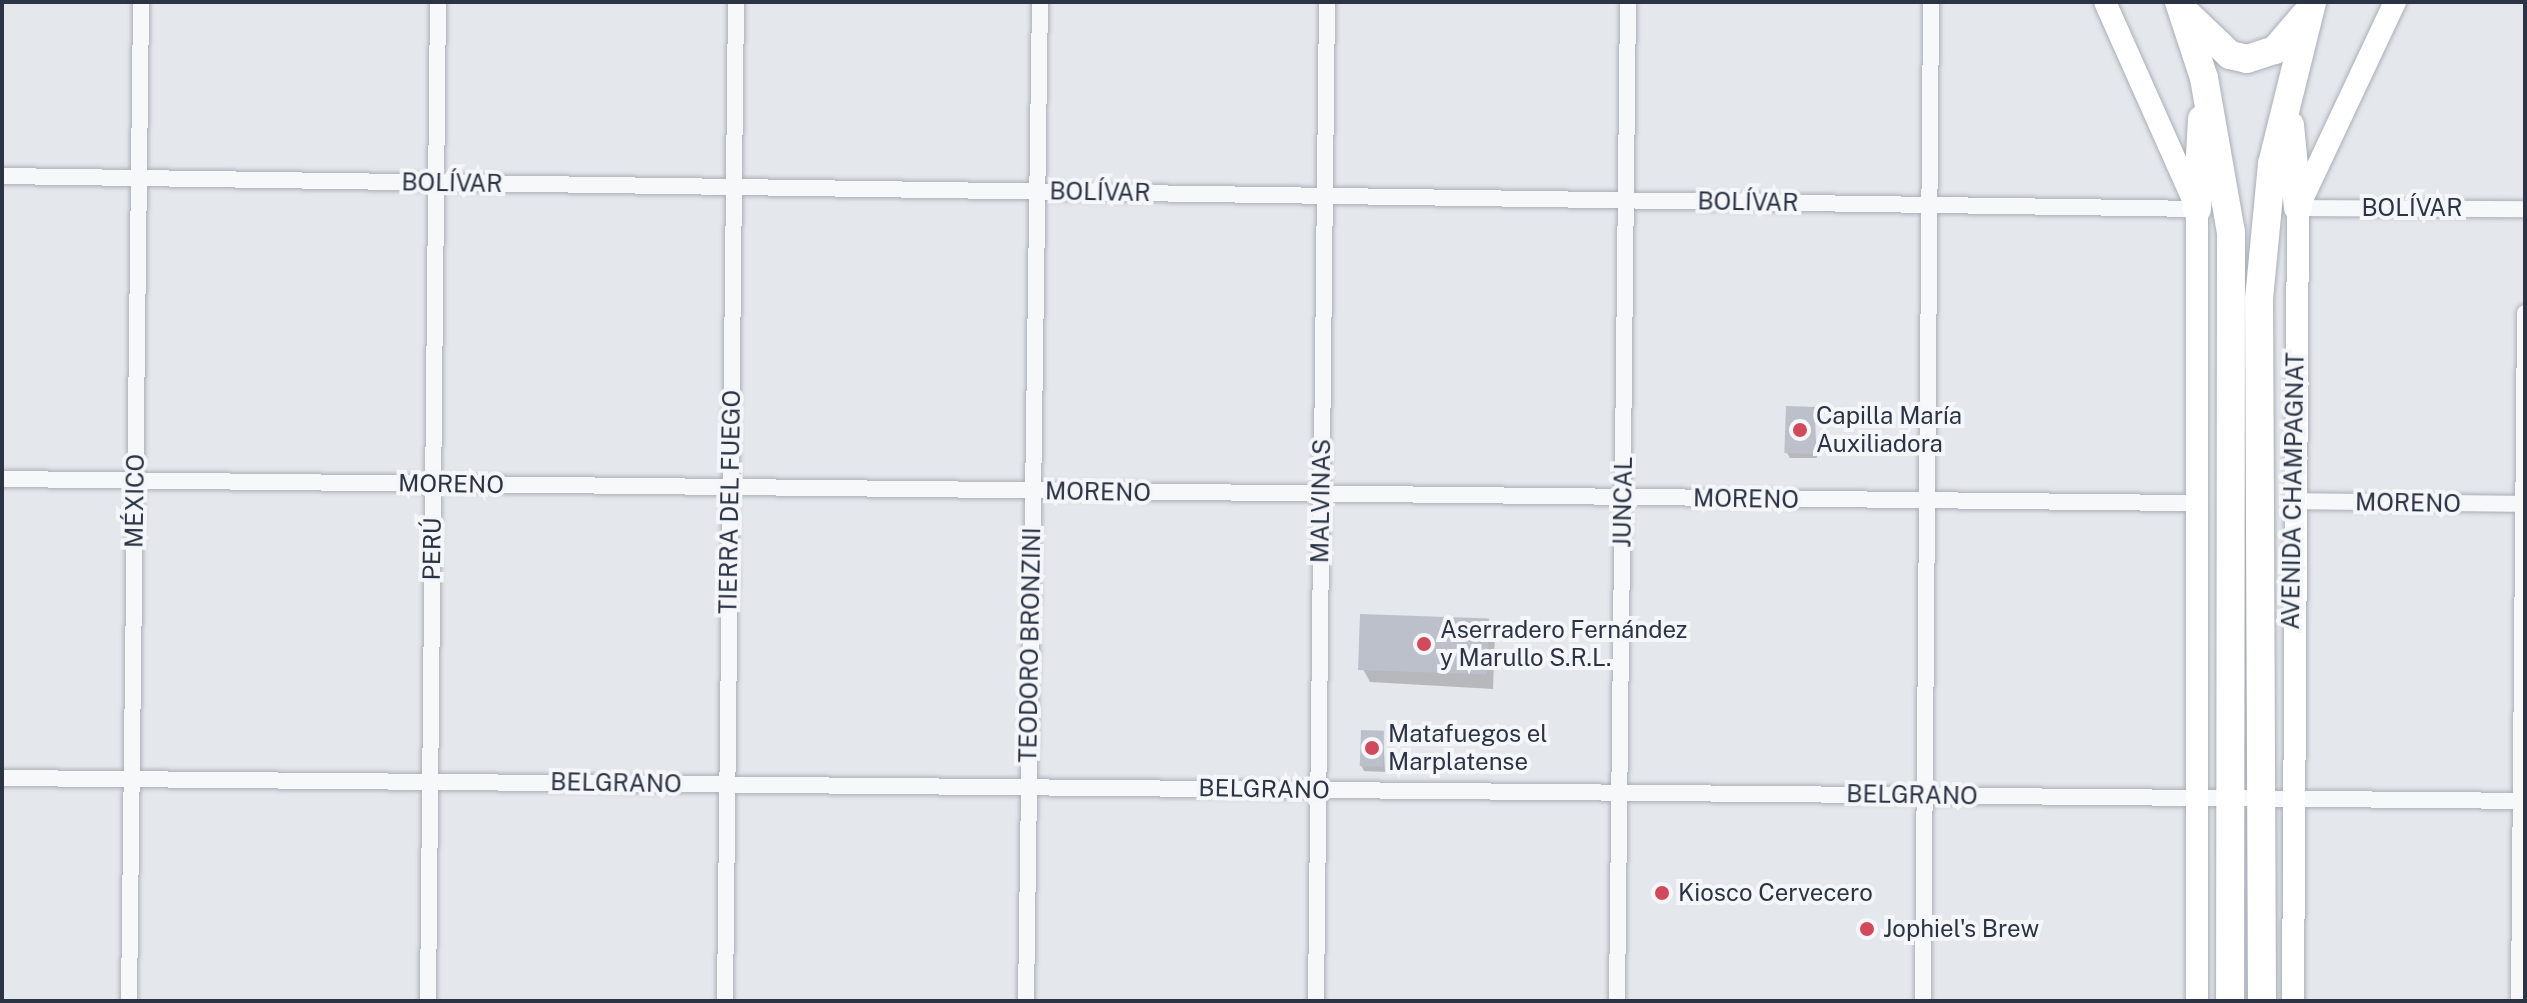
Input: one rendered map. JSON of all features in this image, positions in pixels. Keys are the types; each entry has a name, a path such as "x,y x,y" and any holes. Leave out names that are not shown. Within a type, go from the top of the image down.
{"highway":[{"path":"2180,4 2220,48 2247,59 2275,50 2311,5"},
{"path":"2180,4 2204,78 2224,178 2234,303 2227,797 2230,1001"},
{"name":"AVENIDA CHAMPAGNAT","path":"2262,1001 2259,299 2272,164 2311,5"},
{"path":"2197,209 2204,78"},
{"path":"2287,101 2298,208"}],"street":[{"name":"MÉXICO","path":"129,1001 141,2"},
{"name":"PERÚ","path":"428,1001 438,2"},
{"name":"TIERRA DEL FUEGO","path":"725,1001 736,2"},
{"name":"TEODORO BRONZINI","path":"1026,1001 1040,2"},
{"name":"MALVINAS","path":"1316,1001 1327,2"},
{"name":"JUNCAL","path":"1617,1001 1628,2"},
{"path":"1923,1001 1931,2"},
{"path":"2105,2 2197,209 2193,797 2197,1001"},
{"name":"AVENIDA CHAMPAGNAT","path":"2293,1001 2291,501 2298,208 2395,2"},
{"name":"BOLÍVAR","path":"2,176 2197,209"},
{"name":"BOLÍVAR","path":"2298,208 2525,209"},
{"path":"2519,1001 2525,313"},
{"name":"MORENO","path":"2,479 2195,503"},
{"name":"MORENO","path":"2291,501 2524,504"},
{"name":"BELGRANO","path":"2,778 2523,801"}],"building":[{"name":"Capilla María Auxiliadora","path":"1786,406 1816,407 1814,454 1784,453"},
{"name":"Aserradero Fernández y Marullo S.R.L.","path":"1360,614 1489,619 1487,674 1358,670"},
{"name":"Matafuegos el Marplatense","path":"1361,730 1384,731 1383,767 1360,766"}],"place":[{"name":"Capilla María Auxiliadora","path":"1800,430"},
{"name":"Aserradero Fernández y Marullo S.R.L.","path":"1424,644"},
{"name":"Matafuegos el Marplatense","path":"1372,748"},
{"name":"Kiosco Cervecero","path":"1662,893"},
{"name":"Jophiel's Brew","path":"1867,929"}]}
